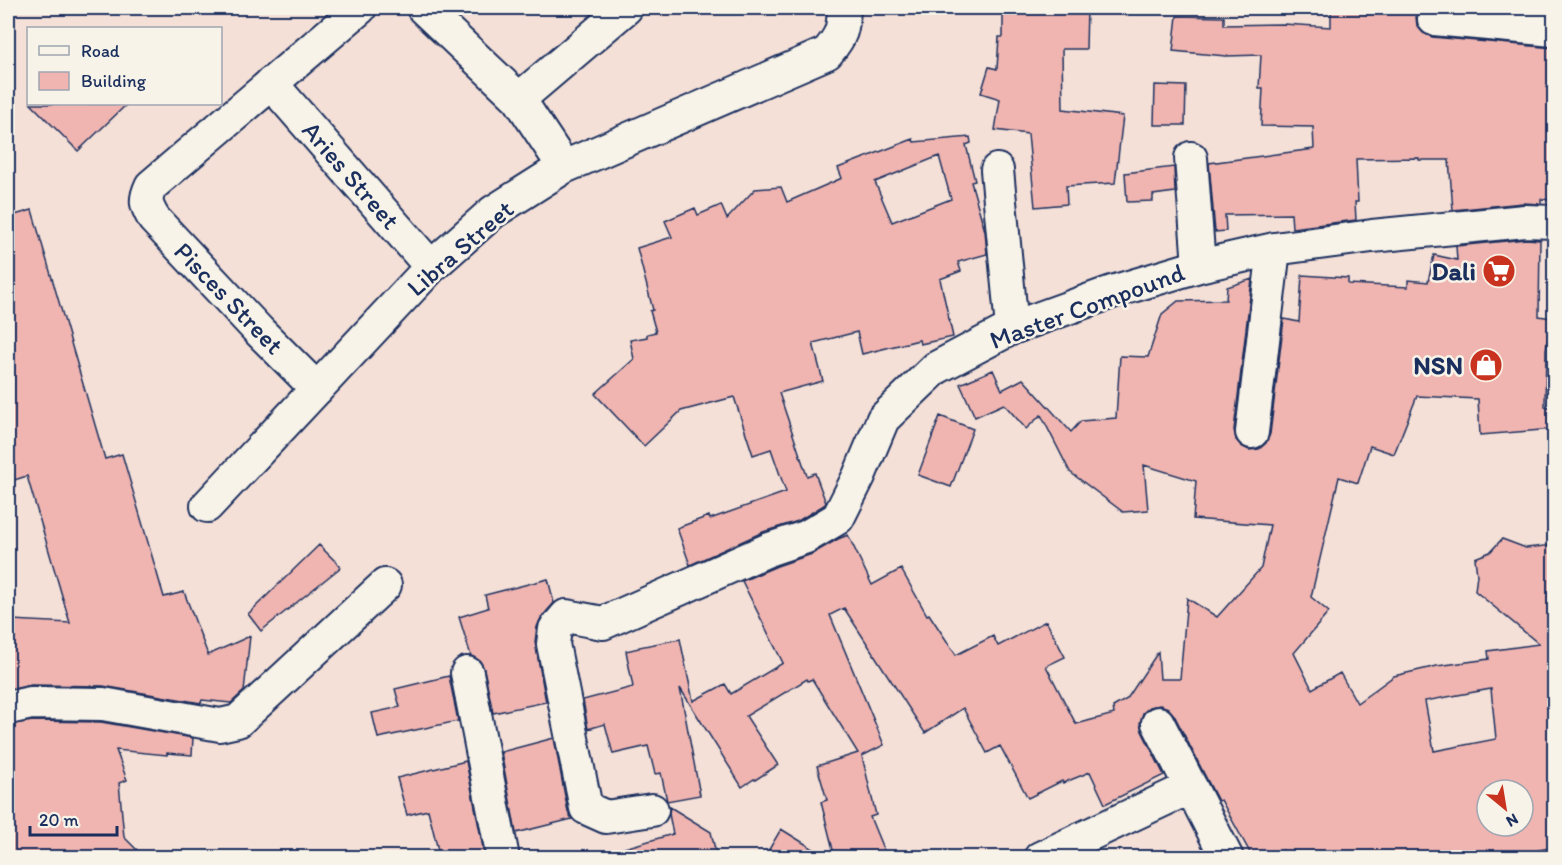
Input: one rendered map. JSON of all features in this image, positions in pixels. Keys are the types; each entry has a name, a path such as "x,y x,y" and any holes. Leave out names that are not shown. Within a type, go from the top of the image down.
{"street":[{"path":"271,83 360,8"},
{"path":"423,8 519,99 564,167"},
{"path":"519,99 626,8"},
{"name":"Libra Street","path":"207,506 431,267 493,212 564,167 827,53 838,40 843,28 844,8"},
{"path":"1434,19 1554,30"},
{"name":"Pisces Street","path":"271,83 151,186 146,204 154,219 317,389"},
{"name":"Aries Street","path":"271,83 431,267"},
{"path":"1191,158 1199,266"},
{"path":"997,170 1012,328"},
{"name":"Master Compound","path":"652,810 606,817 586,807 554,644 555,629 566,616 603,623 770,549 806,537 838,518 883,419 936,368 1012,328 1112,292 1199,266 1274,249 1372,236 1525,221 1554,222"},
{"path":"1252,432 1274,249"},
{"path":"8,708 31,703 103,704 220,725 238,721 385,585"},
{"path":"466,673 503,858"},
{"path":"1158,723 1227,858"},
{"path":"1040,858 1191,787"}],"building":[{"path":"1003,8 1087,8 1086,49 1062,49 1063,109 1123,116 1115,183 1066,186 1067,204 1035,207 1028,134 995,130 1000,99 981,93 989,67 997,69 999,37 1003,37"},
{"path":"1331,8 1421,8 1416,17 1417,26 1423,33 1432,37 1554,48 1554,200 1541,199 1541,204 1523,203 1453,210 1449,160 1356,159 1358,202 1355,202 1356,220 1292,228 1291,214 1225,215 1226,231 1215,232 1209,163 1314,149 1313,127 1261,126 1263,88 1259,88 1261,55 1226,56 1173,51 1177,16 1224,17 1224,25 1283,24 1331,27"},
{"path":"1506,8 1554,8 1554,12"},
{"path":"1155,85 1186,86 1185,125 1154,125"},
{"path":"32,105 126,105 78,151"},
{"path":"970,137 971,143 966,145 975,181 971,182 985,231 987,254 958,262 961,271 940,279 953,337 920,344 919,340 862,354 857,332 813,343 823,381 779,393 807,476 815,473 826,503 798,521 763,532 690,565 677,528 709,516 710,519 786,492 771,449 753,455 734,397 681,411 644,446 595,394 634,359 630,340 647,337 647,334 656,332 650,311 653,310 637,248 672,237 665,221 695,208 698,215 721,205 727,219 755,189 781,187 787,202 842,178 838,168 913,139 914,142","holes":["939,156 951,199 892,222 875,182"]},
{"path":"1174,167 1175,192 1153,195 1153,201 1127,202 1125,173"},
{"path":"32,210 105,459 122,454 164,597 184,592 208,655 250,636 244,691 231,703 202,700 201,703 103,686 31,685 8,690 12,620 70,623 27,476 8,482 8,217"},
{"path":"1526,239 1540,240 1539,316 1552,318 1546,349 1545,407 1554,406 1554,429 1480,435 1478,399 1417,396 1394,454 1370,446 1358,483 1339,477 1311,597 1329,612 1294,653 1312,689 1340,673 1357,703 1394,676 1437,666 1489,659 1488,651 1539,644 1475,591 1477,575 1475,558 1490,552 1502,539 1526,548 1554,545 1554,847 1499,858 1287,858 1283,850 1269,858 1253,858 1221,800 1218,801 1174,715 1168,708 1160,705 1150,707 1143,713 1140,723 1164,775 1105,804 1090,772 1063,783 1062,781 1028,798 1000,746 987,753 963,708 925,733 844,608 830,615 884,745 862,756 876,815 870,817 884,851 868,858 835,858 821,802 827,800 817,766 858,753 812,679 808,681 807,679 746,716 778,765 742,787 680,688 700,795 667,801 661,773 655,774 648,746 613,754 605,724 588,729 583,700 633,687 626,651 680,639 693,701 725,684 731,694 783,663 742,581 812,554 848,535 872,585 901,569 927,615 929,614 956,655 993,636 998,646 1046,621 1065,657 1046,666 1076,724 1114,714 1113,707 1127,699 1158,652 1160,679 1180,679 1187,598 1217,617 1261,568 1270,525 1193,519 1196,481 1144,465 1148,510 1123,512 1070,472 1041,415 1026,429 1004,404 975,417 960,384 993,370 1002,390 1023,379 1071,432 1081,421 1116,418 1120,356 1148,357 1162,314 1178,301 1226,300 1227,287 1252,279 1234,430 1236,440 1241,446 1249,450 1259,449 1266,443 1270,434 1284,319 1299,322 1302,275 1348,278 1348,284 1408,287 1408,280 1428,282 1434,255 1457,260 1456,246","holes":["1491,689 1496,739 1434,751 1425,701"]},
{"path":"940,416 973,429 951,487 918,475"},
{"path":"319,545 341,567 261,631 248,614"},
{"path":"548,579 554,603 541,618 535,642 546,702 493,713 484,669 480,661 471,656 459,617 488,608 485,595"},
{"path":"449,676 458,721 378,738 372,713 400,707 395,689"},
{"path":"33,721 101,722 193,738 192,755 116,750 127,780 119,783 124,837 145,858 8,858 8,725"},
{"path":"554,738 568,812 572,819 516,833 501,752"},
{"path":"466,761 485,858 440,858 428,810 407,815 397,778"},
{"path":"670,807 711,832 717,858 615,858 614,851 673,834"},
{"path":"781,829 828,858 764,858"}],"place":[{"name":"Dali","path":"1499,271"},
{"name":"NSN","path":"1486,365"}]}
